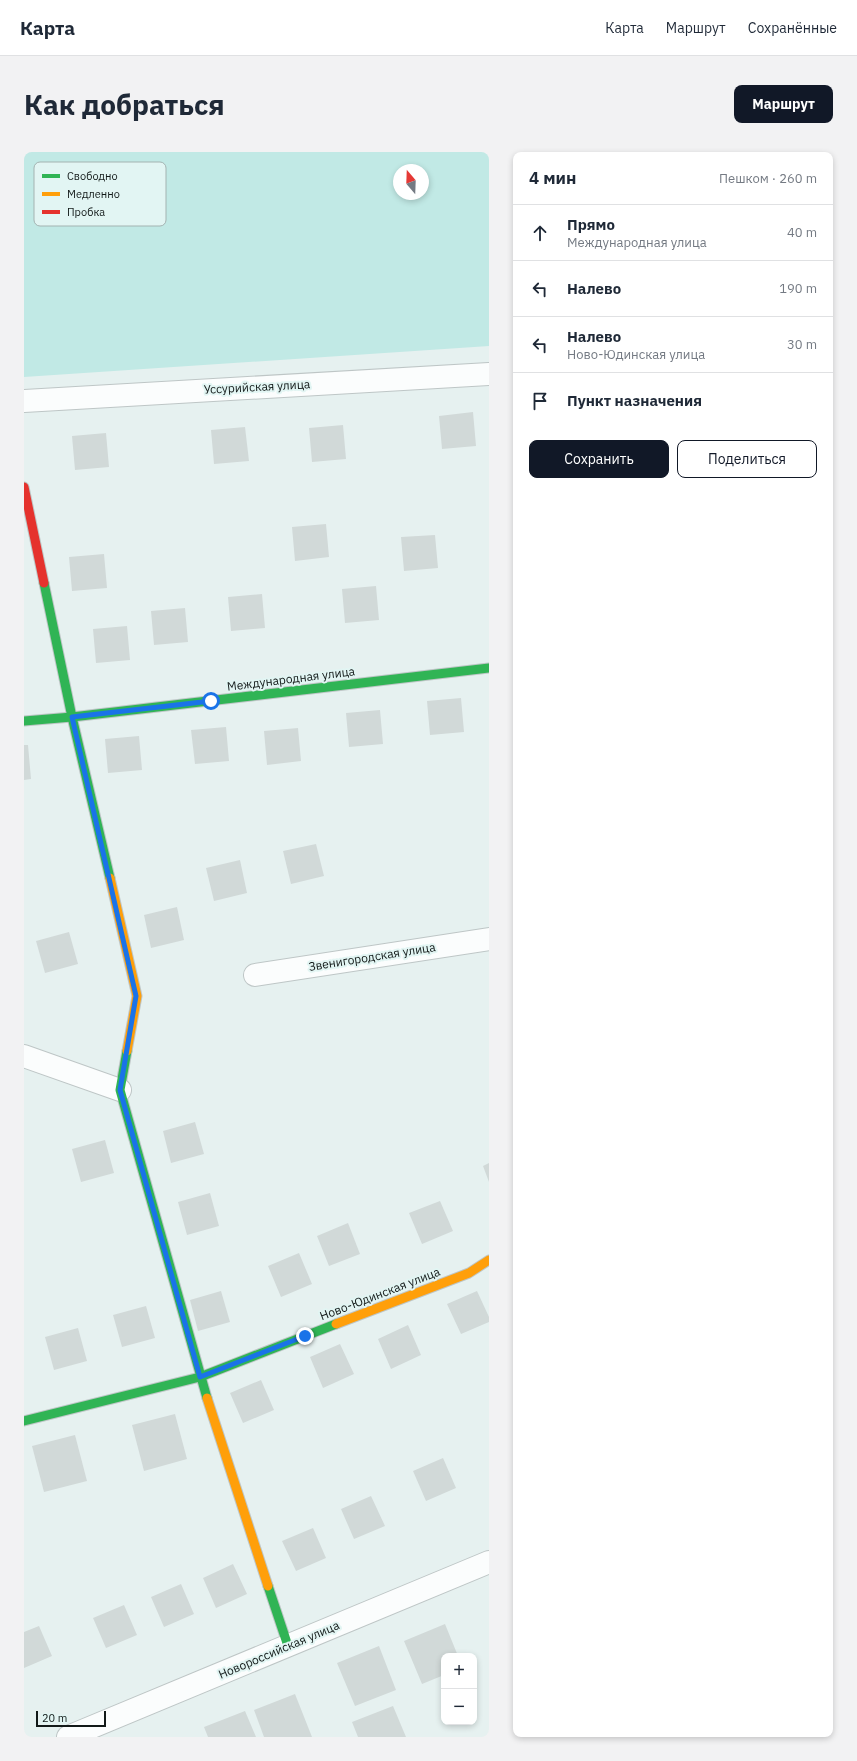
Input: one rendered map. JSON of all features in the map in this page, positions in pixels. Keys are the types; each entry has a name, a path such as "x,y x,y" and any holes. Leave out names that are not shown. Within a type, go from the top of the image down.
{"street":[{"name":"Уссурийская улица","path":"24,401 489,374"},
{"path":"24,487 72,717 136,996 120,1090 200,1377 288,1646"},
{"name":"Международная улица","path":"24,721 72,717 489,668"},
{"name":"Звенигородская улица","path":"255,975 489,939"},
{"path":"24,1056 120,1090"},
{"name":"Ново-Юдинская улица","path":"24,1421 200,1377 468,1273 489,1260"},
{"name":"Новороссийская улица","path":"68,1737 489,1562"}],"shaded area":[{"path":"24,152 489,152 489,346 24,377"}],"building":[{"path":"473,412 476,446 442,449 439,416"},
{"path":"343,425 346,459 312,462 309,428"},
{"path":"245,427 249,461 214,464 211,430"},
{"path":"106,433 109,467 75,470 72,436"},
{"path":"326,524 329,557 295,561 292,527"},
{"path":"435,535 438,568 404,571 401,537"},
{"path":"104,554 107,588 72,591 69,557"},
{"path":"376,586 379,620 345,623 342,589"},
{"path":"262,594 265,628 231,631 228,597"},
{"path":"185,608 188,642 154,645 151,611"},
{"path":"127,626 130,660 96,663 93,629"},
{"path":"461,698 464,732 430,735 427,701"},
{"path":"380,710 383,744 349,747 346,713"},
{"path":"226,727 229,761 195,764 191,730"},
{"path":"298,728 301,761 267,765 264,731"},
{"path":"139,736 142,770 108,773 105,739"},
{"path":"24,745 28,745 31,779 24,780"},
{"path":"316,844 324,876 291,884 283,851"},
{"path":"240,860 247,893 214,901 206,868"},
{"path":"177,907 184,940 151,948 144,915"},
{"path":"69,932 78,964 45,973 36,941"},
{"path":"195,1122 204,1154 171,1163 163,1131"},
{"path":"105,1140 114,1173 81,1182 72,1149"},
{"path":"489,1163 489,1182 483,1166"},
{"path":"210,1193 219,1226 187,1235 178,1202"},
{"path":"440,1201 453,1231 422,1244 409,1213"},
{"path":"348,1223 360,1254 329,1266 317,1236"},
{"path":"299,1253 312,1284 281,1297 268,1266"},
{"path":"221,1291 230,1322 198,1331 190,1300"},
{"path":"477,1291 489,1317 489,1322 461,1334 447,1304"},
{"path":"146,1306 155,1338 122,1347 113,1315"},
{"path":"408,1325 421,1355 391,1369 378,1339"},
{"path":"78,1328 87,1361 54,1370 45,1337"},
{"path":"340,1344 354,1374 323,1388 310,1357"},
{"path":"261,1380 274,1410 243,1423 230,1393"},
{"path":"175,1414 187,1459 144,1471 132,1425"},
{"path":"75,1435 87,1481 44,1492 32,1446"},
{"path":"443,1458 456,1488 426,1501 413,1471"},
{"path":"371,1496 385,1526 354,1539 341,1509"},
{"path":"313,1528 326,1558 296,1571 282,1541"},
{"path":"233,1564 247,1594 216,1608 203,1578"},
{"path":"181,1584 194,1614 164,1627 151,1597"},
{"path":"124,1605 137,1635 106,1648 93,1618"},
{"path":"445,1624 457,1653 441,1653 441,1676 422,1684 404,1641"},
{"path":"39,1626 52,1656 24,1668 24,1632"},
{"path":"379,1646 396,1690 355,1706 337,1663"},
{"path":"295,1694 312,1737 264,1737 254,1710"},
{"path":"393,1706 406,1737 358,1737 352,1722"},
{"path":"245,1711 256,1737 208,1737 204,1727"}],"traffic: fast":[{"path":"44,583 72,717 110,878"},
{"path":"24,721 72,717 489,668"},
{"path":"127,1051 120,1090 207,1398"},
{"path":"24,1421 200,1377 336,1324"},
{"path":"268,1586 288,1646"}],"traffic: slow":[{"path":"110,878 137,996 127,1051"},
{"path":"336,1324 469,1273 489,1260"},
{"path":"207,1398 268,1586"}],"traffic: jam":[{"path":"24,487 44,583"}],"route":[{"path":"211,701 72,717 136,996 120,1090 200,1377 305,1336"}]}
